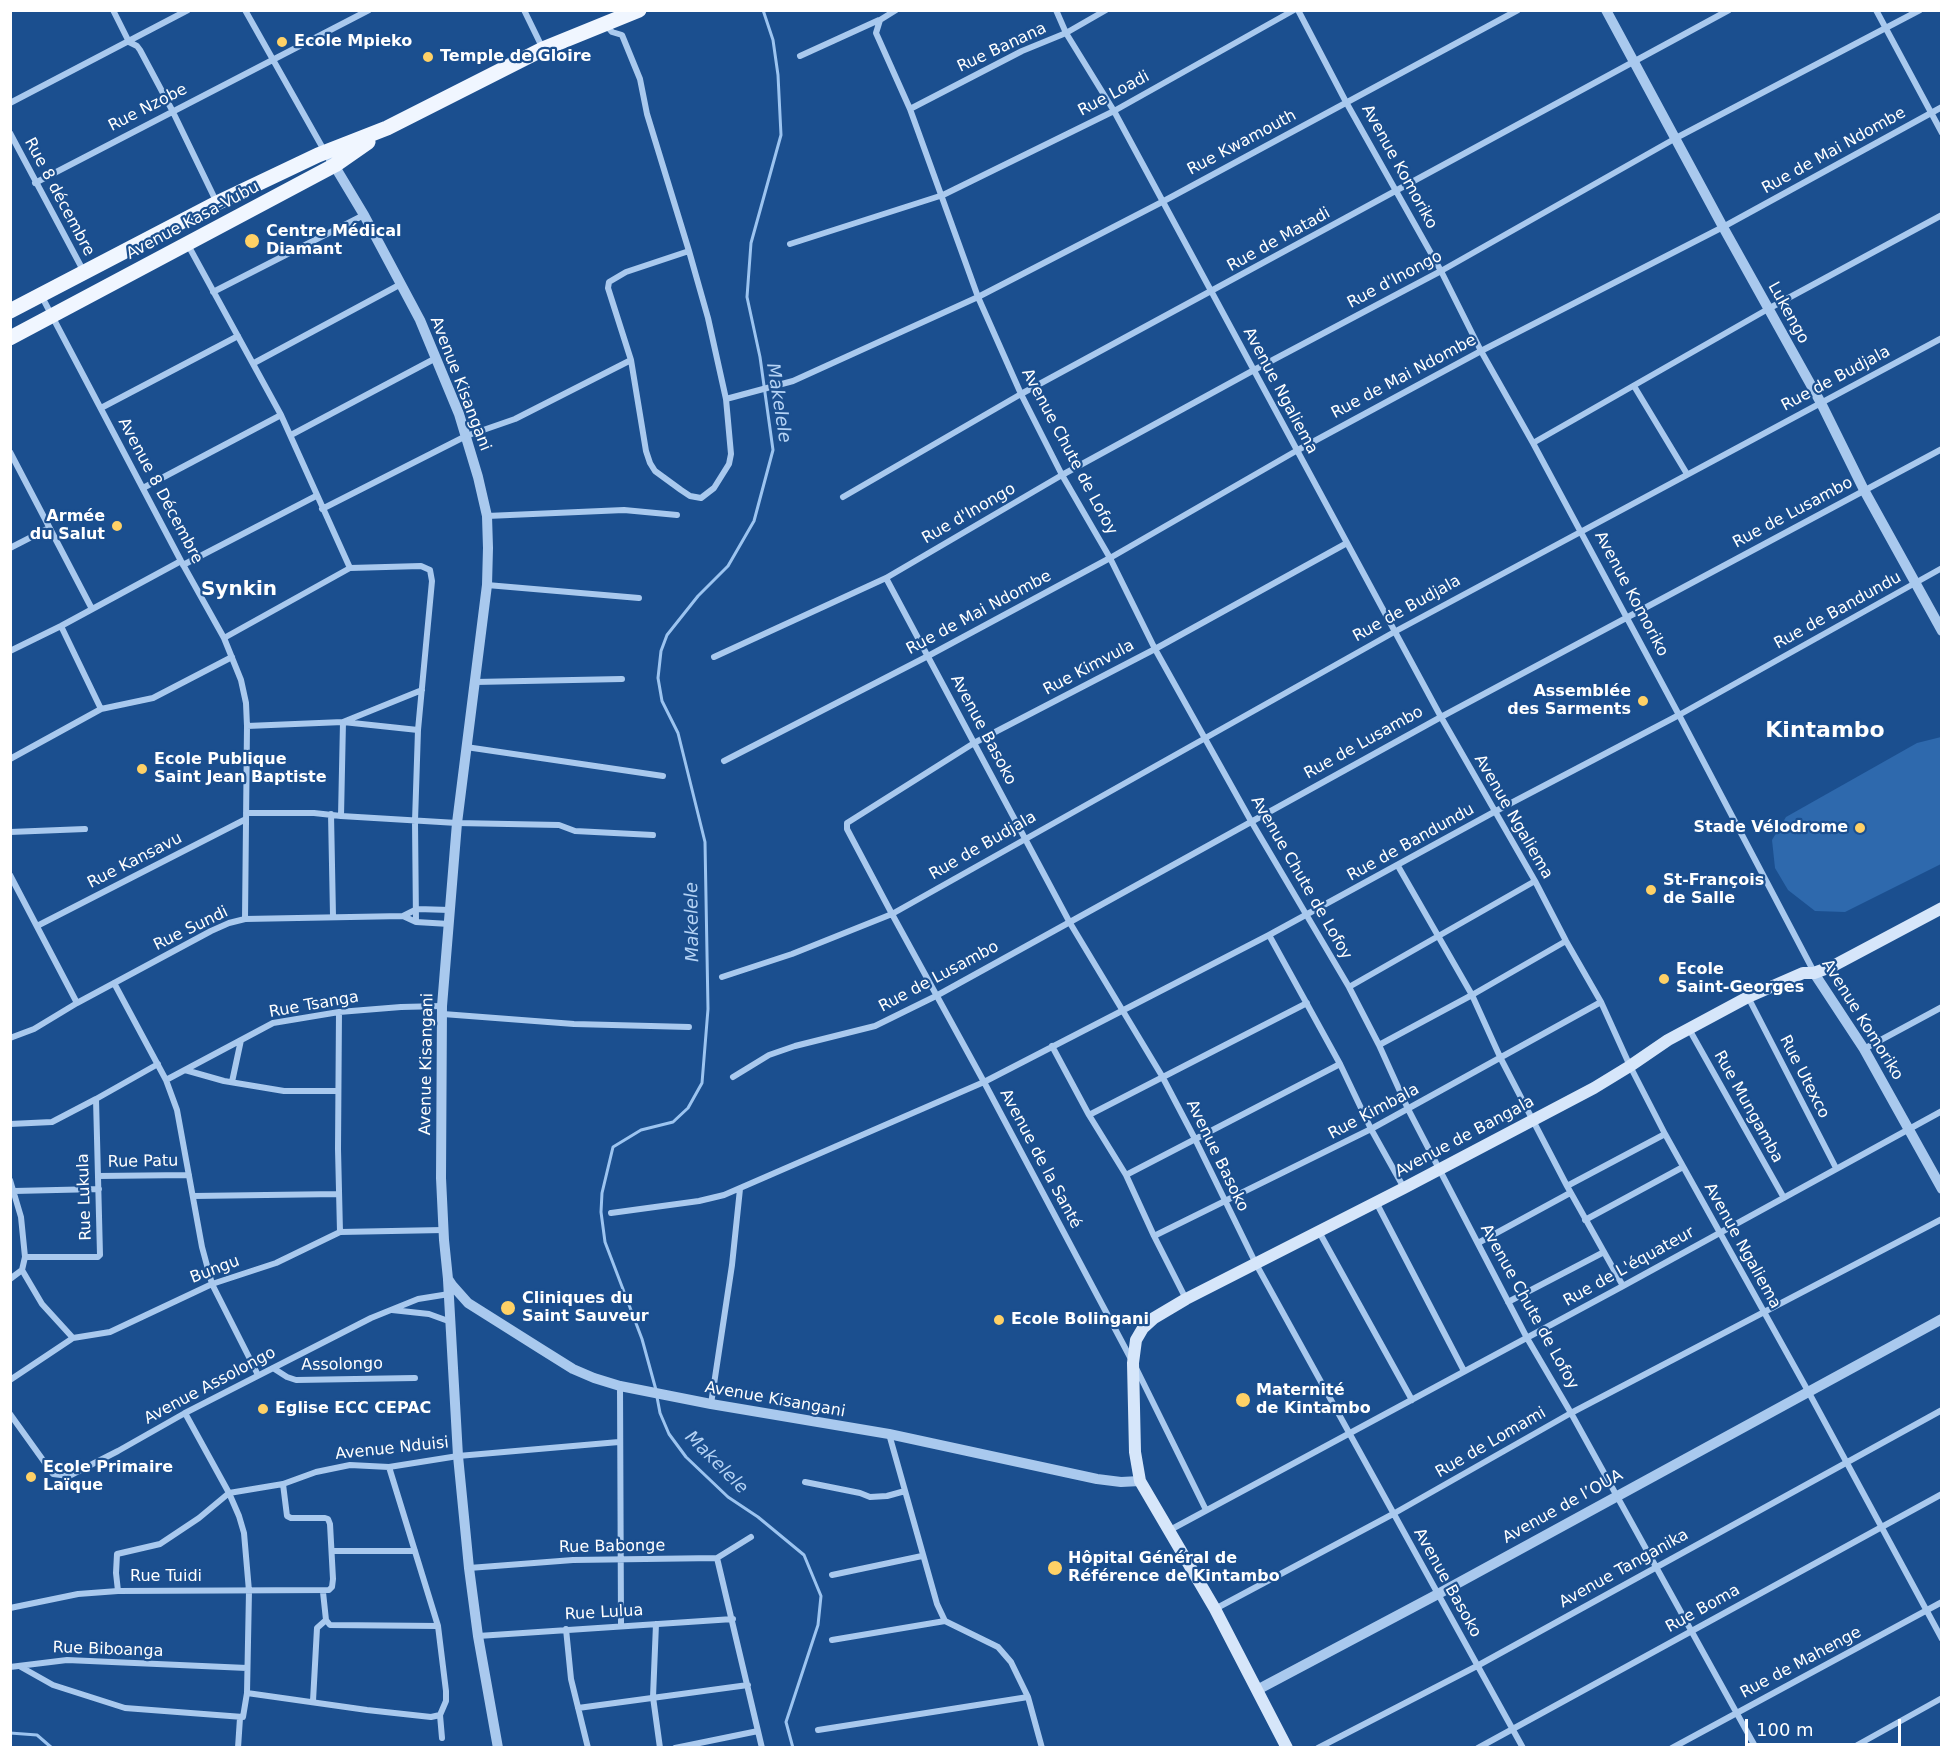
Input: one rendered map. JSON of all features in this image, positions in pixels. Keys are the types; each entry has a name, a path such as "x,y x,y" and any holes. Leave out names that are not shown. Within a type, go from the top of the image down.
{"main road":[{"name":"Avenue Kasa-Vubu","path":"10,311 217,203 326,152 387,128 543,49 636,12"},
{"name":"Avenue Kasa-Vubu","path":"10,338 335,165 387,128"},
{"name":"Avenue de Bangala","path":"1140,1481 1135,1452 1133,1363 1136,1340 1143,1328 1154,1318 1318,1230 1533,1120 1630,1066 1688,1029 1748,997 1803,973 1814,973 1846,960 1941,908"},
{"path":"1140,1481 1215,1609 1287,1748"}],"street":[{"path":"113,10 129,42 140,50 217,203"},
{"path":"10,103 188,10"},
{"path":"245,10 326,152"},
{"name":"Rue Nzobe","path":"35,183 172,110 369,10"},
{"path":"525,10 543,49"},
{"path":"800,56 880,20 896,10"},
{"name":"Avenue Ngaliema","path":"1056,10 1066,33 1114,111 1441,717 1535,882 1600,1002 1665,1134 1808,1391 1941,1639"},
{"name":"Rue Banana","path":"910,109 1023,51 1066,33 1106,10"},
{"name":"Avenue Komoriko","path":"1296,10 1441,271 1481,351 1533,443 1814,973 1864,1049 1941,1189"},
{"name":"Rue Loadi","path":"790,244 943,195 1114,111 1296,10"},
{"name":"Rue Kwamouth","path":"726,399 793,381 978,297 1162,202 1518,10"},
{"name":"Lukengo","path":"1606,10 1821,403 1864,490 1941,631"},
{"name":"Rue de Matadi","path":"843,497 1021,394 1729,10"},
{"path":"1876,10 1941,133"},
{"name":"Rue d'Inongo","path":"714,657 886,578 1062,475 1441,271 1676,138 1920,10"},
{"name":"Avenue Chute de Lofoy","path":"880,20 876,33 910,109 978,297 1021,394 1062,475 1110,558 1155,649 1205,739 1348,987 1379,1045 1408,1109 1527,1338 1618,1496 1756,1748"},
{"path":"605,24 612,32 622,35 640,79 647,114 689,251 708,318 726,399 731,454 729,464 714,488 705,496 696,498 664,478 650,463 631,360 609,288 609,282 626,272 689,251"},
{"name":"Rue de Mai Ndombe","path":"724,762 928,656 1110,558 1296,451 1481,351 1723,227 1941,107"},
{"name":"Rue 8 décembre","path":"10,133 84,273"},
{"name":"Avenue Kisangani","path":"326,152 402,284 436,358 466,436 487,516 487,585 457,823 442,1010 441,1178 448,1279 468,1303 573,1369 620,1386 889,1434 1097,1479 1121,1482 1140,1481"},
{"path":"213,292 364,215"},
{"path":"1533,443 1768,309 1941,215"},
{"path":"188,244 291,435 316,496 350,568"},
{"path":"254,363 402,284"},
{"name":"Avenue 8 Décembre","path":"42,295 182,563 224,638 243,689 247,726 245,919"},
{"path":"101,408 238,336"},
{"name":"Rue de Budjala","path":"722,977 792,954 892,914 1025,837 1396,631 1941,338"},
{"path":"291,435 436,358"},
{"path":"322,508 466,436 515,418 631,360"},
{"path":"1634,386 1687,474"},
{"path":"143,488 281,416"},
{"name":"Rue de Lusambo","path":"733,1077 769,1055 795,1046 875,1026 936,996 1441,717 1941,449"},
{"path":"11,455 92,609"},
{"path":"10,651 316,496"},
{"path":"487,516 624,510 677,515"},
{"path":"10,548 49,528"},
{"name":"Rue Kimvula","path":"847,823 974,743 1155,649 1347,543"},
{"path":"224,638 350,568 421,566 430,570 432,581 418,730 415,821 416,922"},
{"name":"Rue de Bandundu","path":"611,1213 699,1201 724,1195 984,1082 1306,916 1494,812 1679,716 1941,568"},
{"name":"Avenue Basoko","path":"886,578 1070,923 1162,1076 1256,1264 1522,1748"},
{"path":"487,585 639,598"},
{"path":"61,626 101,709"},
{"path":"10,759 101,709 153,698 232,657"},
{"path":"475,682 622,679"},
{"path":"343,722 422,690"},
{"path":"341,816 343,722"},
{"path":"247,726 343,722 418,730"},
{"path":"466,747 663,776"},
{"path":"331,814 333,916"},
{"name":"Rue Kansavu","path":"37,926 246,816 331,814 415,821 559,825 575,831 653,835"},
{"name":"Avenue de la Santé","path":"847,823 847,829 892,914 1133,1363 1206,1510"},
{"path":"10,832 86,829"},
{"path":"1398,866 1472,995 1501,1059 1566,1186 1623,1286"},
{"path":"10,875 77,1003"},
{"path":"1348,987 1439,938 1535,882"},
{"name":"Rue Sundi","path":"403,916 417,909 451,910"},
{"name":"Rue Sundi","path":"10,1038 34,1029 77,1003 211,931 245,919 403,916 416,922 449,924"},
{"path":"1269,935 1340,1064 1371,1129 1404,1188"},
{"path":"1379,1045 1566,941"},
{"path":"114,983 166,1080 177,1110 202,1247 212,1284 258,1375"},
{"name":"Rue Utexco","path":"1748,997 1836,1168"},
{"name":"Rue Kimbala","path":"1154,1236 1371,1129 1501,1059 1600,1002"},
{"path":"1089,1115 1307,1003"},
{"path":"1864,1049 1941,1007"},
{"name":"Rue Tsanga","path":"166,1080 273,1023 339,1012 442,1010 574,1024 689,1027"},
{"path":"339,1012 340,1232"},
{"name":"Rue Mungamba","path":"1688,1029 1784,1198"},
{"path":"232,1082 241,1040"},
{"path":"1052,1046 1089,1115 1126,1175 1186,1299"},
{"path":"10,1124 52,1122 96,1100 158,1064"},
{"path":"1126,1175 1340,1064"},
{"path":"184,1070 232,1082 284,1091 338,1091"},
{"name":"Rue Lukula","path":"25,1257 98,1257 100,1255 96,1100"},
{"name":"Rue de L'équateur","path":"1170,1530 1623,1286 1941,1111"},
{"path":"1566,1186 1665,1134"},
{"path":"1585,1220 1683,1167"},
{"name":"Rue Patu","path":"98,1176 189,1174"},
{"path":"10,1180 21,1217 25,1257 22,1270 10,1279"},
{"name":"Rue Patu","path":"13,1195 99,1189"},
{"path":"711,1404 732,1265 740,1189"},
{"path":"1478,1243 1570,1193"},
{"path":"193,1196 339,1194"},
{"path":"1376,1202 1464,1371"},
{"name":"Rue de Lomami","path":"1215,1609 1393,1514 1571,1413 1941,1219"},
{"name":"Bungu","path":"10,1380 73,1338 110,1332 212,1284 276,1263 340,1232 444,1230"},
{"path":"1318,1230 1412,1400"},
{"path":"1508,1302 1604,1252"},
{"path":"22,1270 42,1304 73,1338"},
{"path":"448,1279 458,1456 469,1568 478,1636 498,1748"},
{"name":"Avenue Assolongo","path":"10,1414 53,1474 64,1476 76,1473 185,1413 388,1310 418,1299 449,1294"},
{"path":"388,1310 429,1314 452,1322"},
{"name":"Avenue de l’OUA","path":"1257,1690 1438,1594 1941,1319"},
{"name":"Assolongo","path":"273,1368 296,1380 416,1378"},
{"path":"620,1386 621,1626"},
{"name":"Avenue Tanganika","path":"1318,1748 1477,1666 1941,1410"},
{"path":"185,1413 229,1493 242,1524 249,1591 246,1693 238,1748"},
{"path":"889,1434 922,1556 945,1622"},
{"name":"Avenue Nduisi","path":"229,1493 283,1484 316,1472 350,1465 389,1467 458,1456 619,1442"},
{"path":"389,1467 438,1626 446,1691 446,1701 440,1715 442,1738"},
{"path":"805,1482 870,1497 905,1491"},
{"path":"283,1484 287,1516 328,1520 330,1524 333,1551 332,1587 323,1592 326,1620 330,1625 438,1626"},
{"path":"118,1591 117,1554 160,1544 200,1518 229,1493"},
{"name":"Rue Boma","path":"1478,1748 1941,1494"},
{"name":"Rue Babonge","path":"469,1568 573,1560 717,1558 751,1537"},
{"path":"333,1551 415,1551"},
{"path":"832,1575 922,1556"},
{"path":"717,1558 762,1748"},
{"name":"Rue Tuidi","path":"10,1608 78,1594 118,1591 323,1592"},
{"name":"Rue de Mahenge","path":"1672,1748 1941,1602"},
{"name":"Rue Lulua","path":"478,1636 733,1619"},
{"path":"313,1701 316,1628 326,1620"},
{"path":"832,1640 945,1622 998,1647 1011,1662 1028,1697 1042,1748"},
{"path":"656,1624 653,1696 660,1748"},
{"path":"566,1629 570,1670 588,1748"},
{"name":"Rue Biboanga","path":"21,1667 32,1663 67,1659 247,1668"},
{"path":"10,1667 21,1667"},
{"name":"Rue Biboanga","path":"21,1667 53,1685 125,1708 241,1717"},
{"path":"578,1708 653,1696 748,1685"},
{"path":"246,1693 378,1712 431,1717 440,1715"},
{"path":"818,1730 1028,1697"},
{"path":"1852,1748 1941,1698"},
{"path":"675,1748 758,1731"}],"shaded area":[{"name":"Stade Vélodrome","path":"1941,737 1941,864 1845,912 1815,911 1788,890 1775,868 1772,840 1786,817 1917,743"}],"waterway":[{"name":"Makelele","path":"656,1390 642,1339 605,1242 601,1212 602,1193 613,1147 641,1130 673,1122 688,1108 702,1083 708,1009 705,842 678,733 662,701 658,678 661,651 667,635 698,596 728,566 754,521 773,450 760,357 747,297 751,243 781,135 778,75 773,40 763,10"},
{"name":"Makelele","path":"657,1397 660,1413 669,1434 686,1457 728,1497 758,1517 804,1555 821,1596 818,1625 786,1722 793,1748"},
{"path":"10,1733 37,1735 52,1748"}],"place":[{"name":"Ecole Mpieko","path":"282,42"},
{"name":"Temple de Gloire","path":"428,57"},
{"name":"Centre Médical Diamant","path":"252,241"},
{"name":"Armée du Salut","path":"117,526"},
{"name":"Assemblée des Sarments","path":"1643,701"},
{"name":"Ecole Publique Saint Jean Baptiste","path":"142,769"},
{"name":"Stade Vélodrome","path":"1860,828"},
{"name":"St-François de Salle","path":"1651,890"},
{"name":"Ecole Saint-Georges","path":"1664,979"},
{"name":"Cliniques du Saint Sauveur","path":"508,1308"},
{"name":"Ecole Bolingani","path":"999,1320"},
{"name":"Maternité de Kintambo","path":"1243,1400"},
{"name":"Eglise ECC CEPAC","path":"263,1409"},
{"name":"Ecole Primaire Laïque","path":"31,1477"},
{"name":"Hôpital Général de Référence de Kintambo","path":"1055,1568"}],"district":[{"name":"Synkin","path":"239,590"},
{"name":"Kintambo","path":"1825,731"}]}
